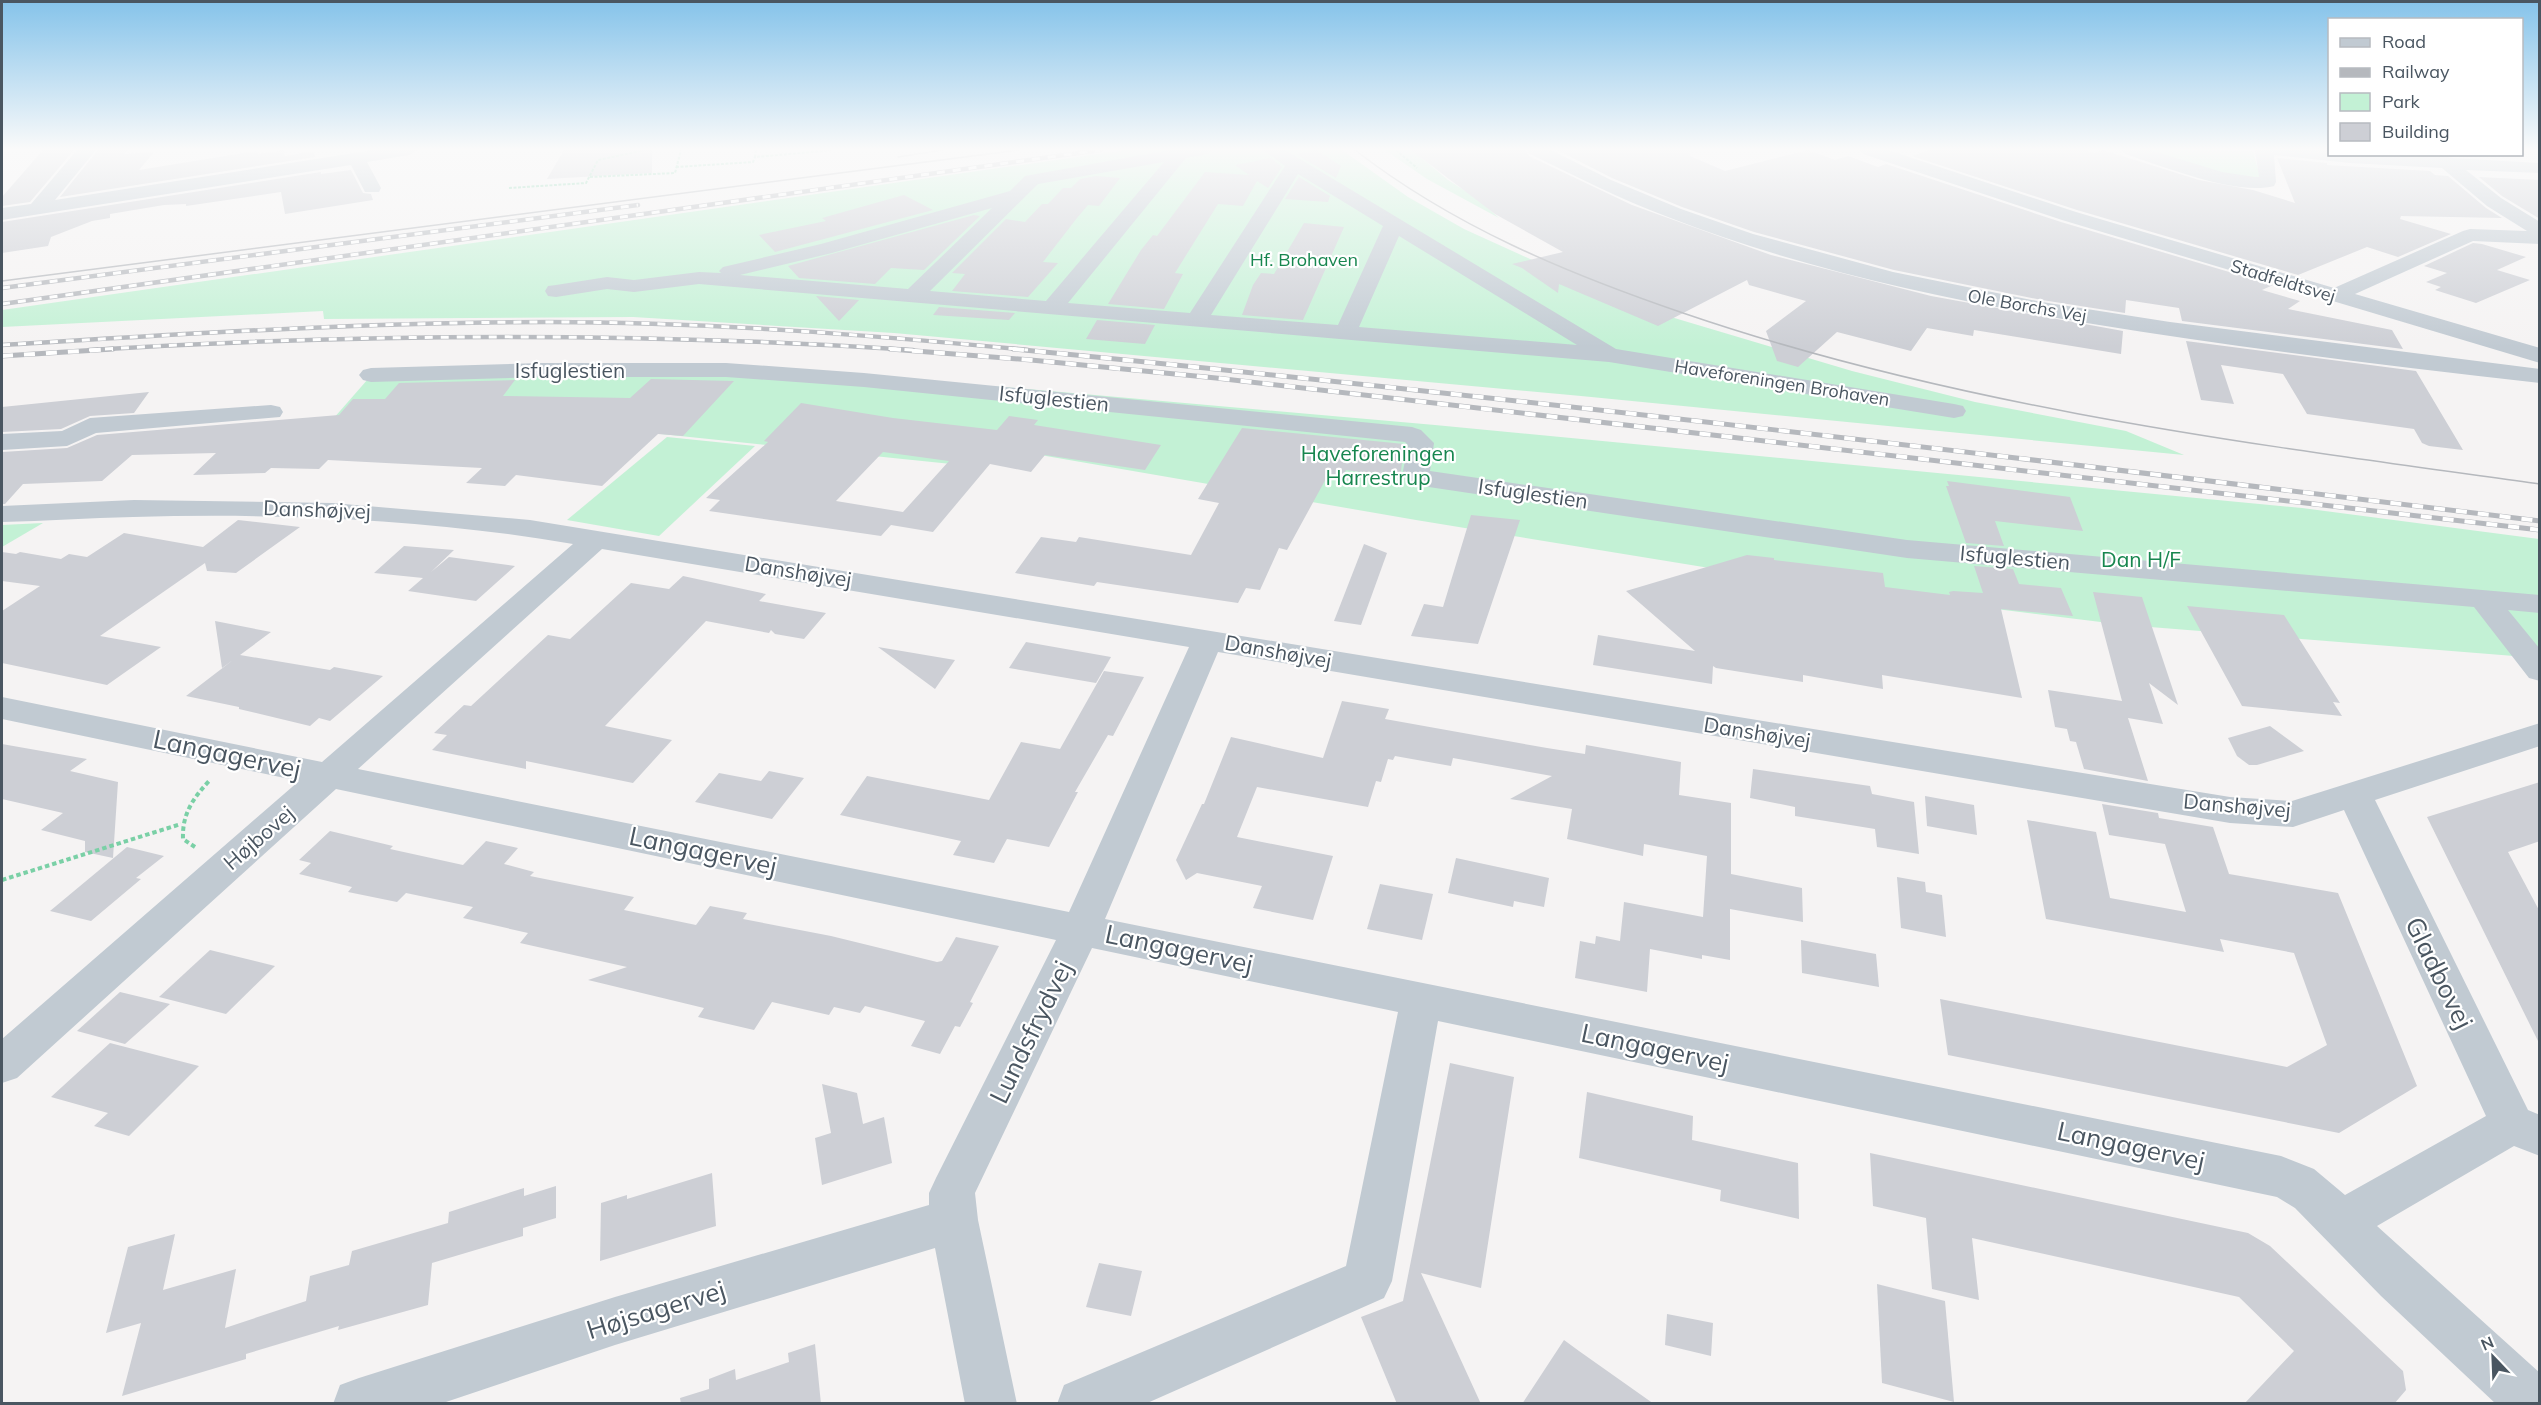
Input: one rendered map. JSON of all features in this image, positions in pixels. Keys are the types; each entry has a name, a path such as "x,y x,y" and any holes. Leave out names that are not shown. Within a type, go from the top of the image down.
{"street":[{"name":"Haveforeningen Brohaven","path":"556,291 607,283 634,286 688,280 825,249 944,216"},
{"name":"Haveforeningen Brohaven","path":"912,296 994,216"},
{"path":"1052,308 1129,216"},
{"path":"1197,320 1263,216"},
{"name":"Haveforeningen Brohaven","path":"1380,216 1609,355"},
{"name":"Ole Borchs Vej","path":"1686,216 1724,230 1856,271 1932,289 2163,328 2540,376"},
{"name":"Stadfeldtsvej","path":"2068,216 2540,356"},
{"path":"2516,216 2540,231"},
{"path":"1346,332 1394,224"},
{"path":"2333,296 2470,235 2540,238"},
{"name":"Haveforeningen Brohaven","path":"688,280 912,296 1609,355 1954,411"},
{"path":"2458,333 2467,368"},
{"name":"Isfuglestien","path":"371,375 541,370 726,370 864,380 1412,435 1421,443 1416,471 1422,478 1908,549 2540,604"},
{"path":"2,442 67,438 90,426 271,412"},
{"name":"Danshøjvej","path":"2,514 135,507 330,510 459,519 597,538 2230,810 2293,814 2540,734"},
{"name":"Højbovej","path":"2,1065 597,538"},
{"path":"2482,598 2540,671"},
{"name":"Lundsfrydvej","path":"991,1404 954,1220 952,1193 1081,929 1207,640"},
{"name":"Langagervej","path":"2,708 2281,1177 2311,1192 2398,1279 2535,1404"},
{"name":"Gladbovej","path":"2354,794 2526,1130"},
{"path":"1083,1404 1367,1281 1421,999"},
{"path":"2341,1222 2526,1130"},
{"name":"Højsagervej","path":"358,1404 604,1325 954,1220"}],"path":[{"path":"235,858 203,853 183,838 181,824 192,799 213,776 237,756"},
{"path":"2,880 181,824"}],"green space":[{"name":"Hf. Brohaven","path":"665,216 1440,216 1464,229 1585,284 1671,317 1852,371 1975,402 2126,431 2184,455 1581,396 894,333 633,317 324,319 323,311 2,327 2,310"},
{"name":"Dan H/F","path":"528,368 1004,387 1435,425 2302,508 2539,539 2539,658 2125,625 1844,590 1416,520 1046,456 983,442 961,465 661,434 567,429 326,427 375,371"},
{"path":"667,437 755,446 659,536 567,520"},
{"path":"43,523 2,547 2,525"}],"building":[{"path":"43,216 110,216 110,218 92,221 51,237 48,246 2,253 2,222"},
{"path":"831,216 912,216 775,252 759,235 826,221 822,218"},
{"path":"972,216 980,216 924,270 891,268 875,284 799,278 788,266"},
{"path":"1031,216 1079,216 1043,262 1058,263 1028,297 952,291 965,274 952,273 1006,219 1025,222"},
{"path":"1172,216 1211,216 1175,273 1183,274 1164,309 1108,304 1141,250 1153,235 1157,236"},
{"path":"1498,216 1661,216 1771,255 1931,296 2123,331 2121,354 1974,330 1973,336 1927,328 1911,351 1837,332 1798,367 1777,361 1766,331 1806,301 1749,285 1747,280 1658,326 1559,284 1558,293 1522,268 1512,264 1563,252"},
{"path":"1707,216 2042,216 2273,285 2262,290 2300,301 2288,309 2392,330 2403,349 2182,321 2179,308 2126,300 2125,313 2042,300 1894,270 1754,232"},
{"path":"2096,216 2498,216 2502,218 2401,216 2400,219 2451,234 2398,257 2367,247 2298,275"},
{"path":"1304,223 1344,227 1303,320 1242,315 1253,285 1261,273 1274,274"},
{"path":"2473,243 2526,257 2497,270 2530,280 2476,303 2435,290 2441,287 2426,282 2447,273 2424,266"},
{"path":"816,296 859,300 839,321"},
{"path":"939,307 1015,313 1009,320 933,315"},
{"path":"1097,320 1155,325 1145,344 1086,339"},
{"path":"2186,341 2416,371 2463,450 2422,443 2414,429 2307,414 2283,374 2221,365 2234,404 2201,400"},
{"path":"651,379 734,381 683,436 658,434 602,486 516,475 505,486 466,483 482,468 328,460 319,469 271,468 265,473 193,475 216,453 132,455 102,481 23,484 5,504 2,504 2,452 67,448 97,435 339,415 353,399 385,399 399,383 515,380 503,396 630,398"},
{"path":"149,392 134,413 90,416 61,429 2,432 2,407"},
{"path":"801,403 893,418 997,430 1009,416 1038,420 1034,425 1161,445 1145,470 1045,455 1031,472 990,464 933,532 891,525 881,536 709,511 720,500 706,498 768,442 764,441","holes":["883,452 949,461 903,512 836,501"]},
{"path":"1242,428 1404,444 1401,471 1403,475 1402,478 1346,470 1342,477 1328,475 1287,550 1279,548 1260,590 1246,588 1238,603 1097,582 1094,586 1015,573 1041,537 1076,542 1079,537 1191,555 1219,503 1198,499"},
{"path":"1947,481 2070,497 2083,531 1995,521 2004,546 1966,543 1946,486 1949,486"},
{"path":"1471,515 1520,520 1478,644 1411,636 1424,604 1443,607"},
{"path":"238,520 300,527 236,573 207,571 205,563 100,636 161,647 107,685 2,663 2,611 40,586 2,581 2,552 16,554 20,552 61,559 69,554 87,557 124,533 203,547"},
{"path":"1364,544 1387,553 1361,625 1334,621"},
{"path":"404,546 454,550 431,572 449,557 515,566 476,601 408,591 423,578 374,573"},
{"path":"1747,555 1883,573 1885,587 1950,595 1949,592 1953,591 1983,593 1974,566 2013,569 2019,584 2061,588 2073,616 2001,609 2022,698 1882,675 1883,689 1803,675 1803,682 1713,666 1712,684 1593,665 1598,635 1695,651 1626,591"},
{"path":"683,576 766,594 759,601 826,613 804,639 775,634 771,630 769,633 706,621 605,726 672,740 633,783 526,761 526,769 432,750 447,735 434,733 464,705 471,706 548,635 570,639 631,583 669,589"},
{"path":"2093,592 2142,597 2178,705 2149,683 2163,724 2128,718 2148,781 2084,769 2076,742 2070,741 2067,729 2055,727 2048,690 2122,701"},
{"path":"2187,606 2284,615 2340,703 2333,702 2342,716 2242,706"},
{"path":"215,621 271,632 240,655 383,676 330,721 319,718 310,726 186,696 233,660 222,668"},
{"path":"1026,642 1111,657 1096,683 1009,668"},
{"path":"878,647 955,660 935,689"},
{"path":"1104,671 1144,677 1113,736 1108,735 1075,792 1078,792 1049,847 1007,839 994,863 953,855 961,841 840,815 867,776 989,800 1021,742 1060,749"},
{"path":"1342,701 1389,709 1385,719 1585,754 1586,745 1681,762 1679,795 1731,803 1731,874 1802,888 1803,922 1730,909 1730,960 1702,955 1702,959 1650,949 1647,992 1575,978 1580,941 1595,944 1596,936 1620,941 1624,902 1703,917 1707,856 1644,844 1643,856 1567,839 1572,809 1510,799 1552,776 1453,758 1451,766 1395,756 1393,760 1388,759 1381,782 1376,781 1368,807 1257,787 1237,837 1333,856 1313,920 1253,908 1262,886 1197,873 1186,880 1176,860 1204,804 1231,737 1323,758"},
{"path":"2270,726 2304,751 2257,765 2249,765 2237,756 2228,738"},
{"path":"2,744 87,759 70,771 118,782 113,858 85,852 85,841 41,830 63,813 2,799"},
{"path":"1753,769 1870,786 1872,794 1914,802 1919,854 1877,847 1875,829 1795,816 1795,807 1750,798"},
{"path":"769,771 804,778 772,819 695,802 719,773 761,781"},
{"path":"2540,782 2540,841 2508,852 2540,912 2540,1045 2427,817"},
{"path":"1925,796 1974,805 1977,835 1927,826"},
{"path":"2102,804 2158,813 2159,818 2213,827 2229,874 2338,893 2417,1086 2339,1133 1948,1055 1940,999 2287,1067 2327,1045 2294,953 2220,939 2224,952 2046,919 2027,820 2096,832 2110,898 2186,912 2165,844 2109,835"},
{"path":"330,831 393,846 390,849 463,865 486,841 518,848 504,864 534,872 530,876 634,897 624,910 696,925 710,906 747,913 743,919 831,936 937,962 942,961 956,937 999,946 970,1002 973,1003 960,1027 955,1026 940,1054 911,1046 925,1021 865,1006 860,1013 834,1007 829,1015 772,1002 754,1030 698,1017 704,1008 588,980 627,967 520,943 528,933 463,918 473,907 406,893 397,902 348,892 352,887 299,874 311,863 299,860"},
{"path":"127,847 164,856 136,878 141,879 91,921 50,911"},
{"path":"1456,858 1549,878 1544,907 1514,901 1513,907 1448,893"},
{"path":"1897,877 1925,882 1926,892 1942,895 1946,937 1901,928"},
{"path":"1380,884 1433,894 1422,940 1367,929"},
{"path":"1801,940 1876,954 1879,987 1802,973"},
{"path":"210,950 275,966 226,1014 159,997"},
{"path":"120,992 170,1004 125,1044 77,1031"},
{"path":"110,1043 199,1066 129,1136 94,1126 108,1113 51,1097"},
{"path":"1450,1063 1514,1077 1481,1288 1421,1273 1481,1404 1397,1404 1361,1317 1403,1301"},
{"path":"822,1084 857,1093 863,1124 884,1117 892,1163 822,1185 815,1138 831,1133"},
{"path":"1587,1092 1693,1116 1692,1140 1798,1163 1799,1219 1720,1201 1721,1190 1579,1158"},
{"path":"1870,1153 2248,1233 2270,1246 2403,1371 2406,1390 2394,1404 2244,1404 2294,1351 2239,1297 1972,1238 1979,1300 1932,1289 1926,1218 1873,1206"},
{"path":"712,1173 716,1226 600,1261 601,1203 627,1195 627,1199"},
{"path":"556,1186 556,1218 523,1228 523,1236 432,1263 428,1305 338,1330 339,1326 246,1354 246,1359 122,1396 141,1323 106,1333 128,1247 175,1234 163,1290 236,1269 225,1328 306,1301 310,1276 349,1265 352,1251 448,1223 449,1212 524,1188 524,1196"},
{"path":"1099,1263 1142,1271 1131,1316 1086,1307"},
{"path":"1877,1284 1945,1301 1954,1402 1882,1383"},
{"path":"1667,1314 1713,1323 1711,1356 1665,1345"},
{"path":"1564,1340 1579,1351 1654,1404 1522,1404"},
{"path":"815,1344 821,1404 681,1404 680,1398 709,1389 709,1379 735,1369 736,1380 789,1362 788,1353"}],"tram line":[{"path":"2,281 510,216"},
{"path":"1456,216 1554,264 1639,298 1788,346 1893,374 2107,419 2324,454 2540,484"}],"railway":[{"path":"2,288 557,216"},
{"path":"2,304 633,216"},
{"path":"2,345 343,326 549,322 669,324 789,330 1028,350"},
{"path":"89,350 295,340 501,337 707,340 913,350"},
{"path":"2,356 113,349"},
{"path":"890,349 1216,378 2540,530"},
{"path":"1013,349 1968,452 2540,521"}],"park label":[{"name":"Haveforeningen Harrestrup","path":"1378,466"}]}
